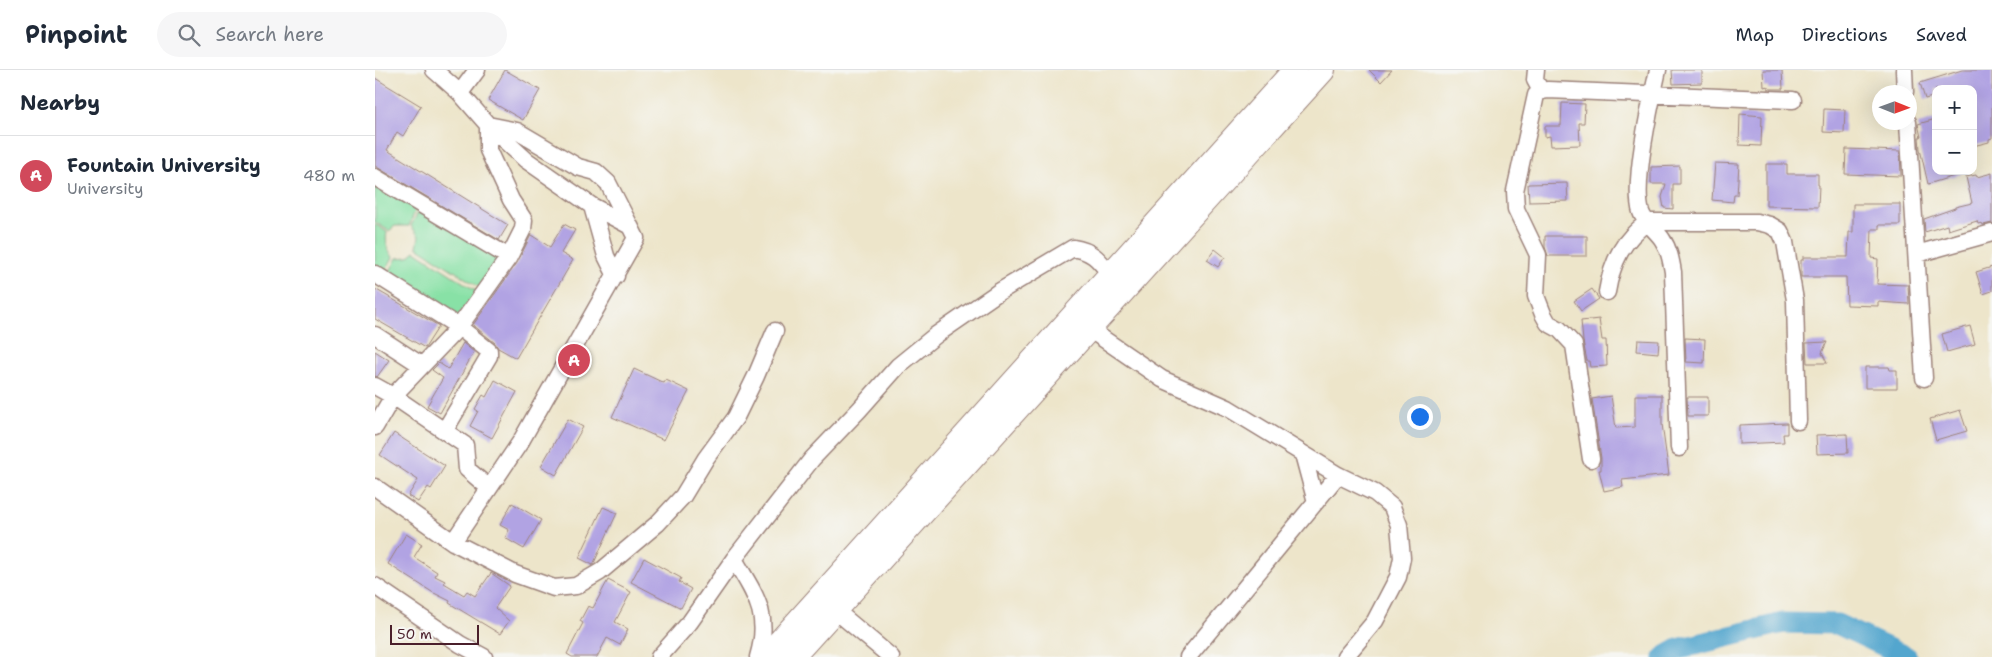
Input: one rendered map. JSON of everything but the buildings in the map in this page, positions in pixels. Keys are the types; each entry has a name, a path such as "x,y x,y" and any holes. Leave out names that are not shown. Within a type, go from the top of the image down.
{"highway":[{"path":"766,657 1295,70"},
{"path":"792,657 1323,70"}],"street":[{"path":"434,70 460,93 488,125 526,160 592,206 630,226"},
{"path":"460,93 477,70"},
{"path":"1536,70 1535,80 1541,91"},
{"path":"1658,70 1640,170 1639,206 1641,214 1663,240 1670,254 1673,272 1679,448"},
{"path":"1904,70 1905,85"},
{"path":"1591,459 1574,345 1559,329 1548,323 1543,314 1536,296 1538,255 1516,210 1515,191 1536,95 1541,91 1548,90 1793,100"},
{"path":"453,542 521,441 636,238 608,183 596,172 571,163 517,131 488,125"},
{"path":"375,427 393,396 459,327 509,257 523,230 524,220 511,200 488,150 488,125"},
{"path":"1908,130 1924,378"},
{"path":"375,178 509,257"},
{"path":"592,206 606,256 616,276"},
{"path":"1607,292 1615,260 1626,242 1648,222 1757,222 1770,225 1780,232 1785,242 1795,300 1798,421"},
{"path":"1917,254 1992,232"},
{"path":"659,657 690,622 734,560 812,460 898,366 936,335 997,293 1073,248 1085,250 1091,254 1111,275"},
{"path":"376,276 459,327 489,351 489,356 445,430"},
{"path":"1089,329 1162,379 1228,408 1338,475 1375,493 1392,507 1399,525 1402,558 1398,576 1375,621 1345,657"},
{"path":"375,487 453,542 515,574 554,588 576,586 600,572 657,524 683,496 706,458 736,417 775,331"},
{"path":"375,336 421,365"},
{"path":"375,386 445,430 465,445 467,470 489,488"},
{"path":"1303,454 1316,502"},
{"path":"1194,655 1338,475"},
{"path":"734,560 760,604 764,627 758,657"},
{"path":"375,586 460,644 483,657"},
{"path":"835,610 891,657"}],"green space":[{"path":"375,184 416,209 409,226 395,226 389,231 375,222"},
{"path":"418,212 503,256 482,289 417,247 419,236 411,226"},
{"path":"375,224 387,232 387,245 393,257 384,274 375,268"},
{"path":"415,251 478,292 462,322 388,275 397,258 408,257"}],"waterway":[{"path":"1664,657 1678,649 1783,623 1837,624 1907,657"}],"place":[{"name":"Fountain University","path":"574,360"}]}
